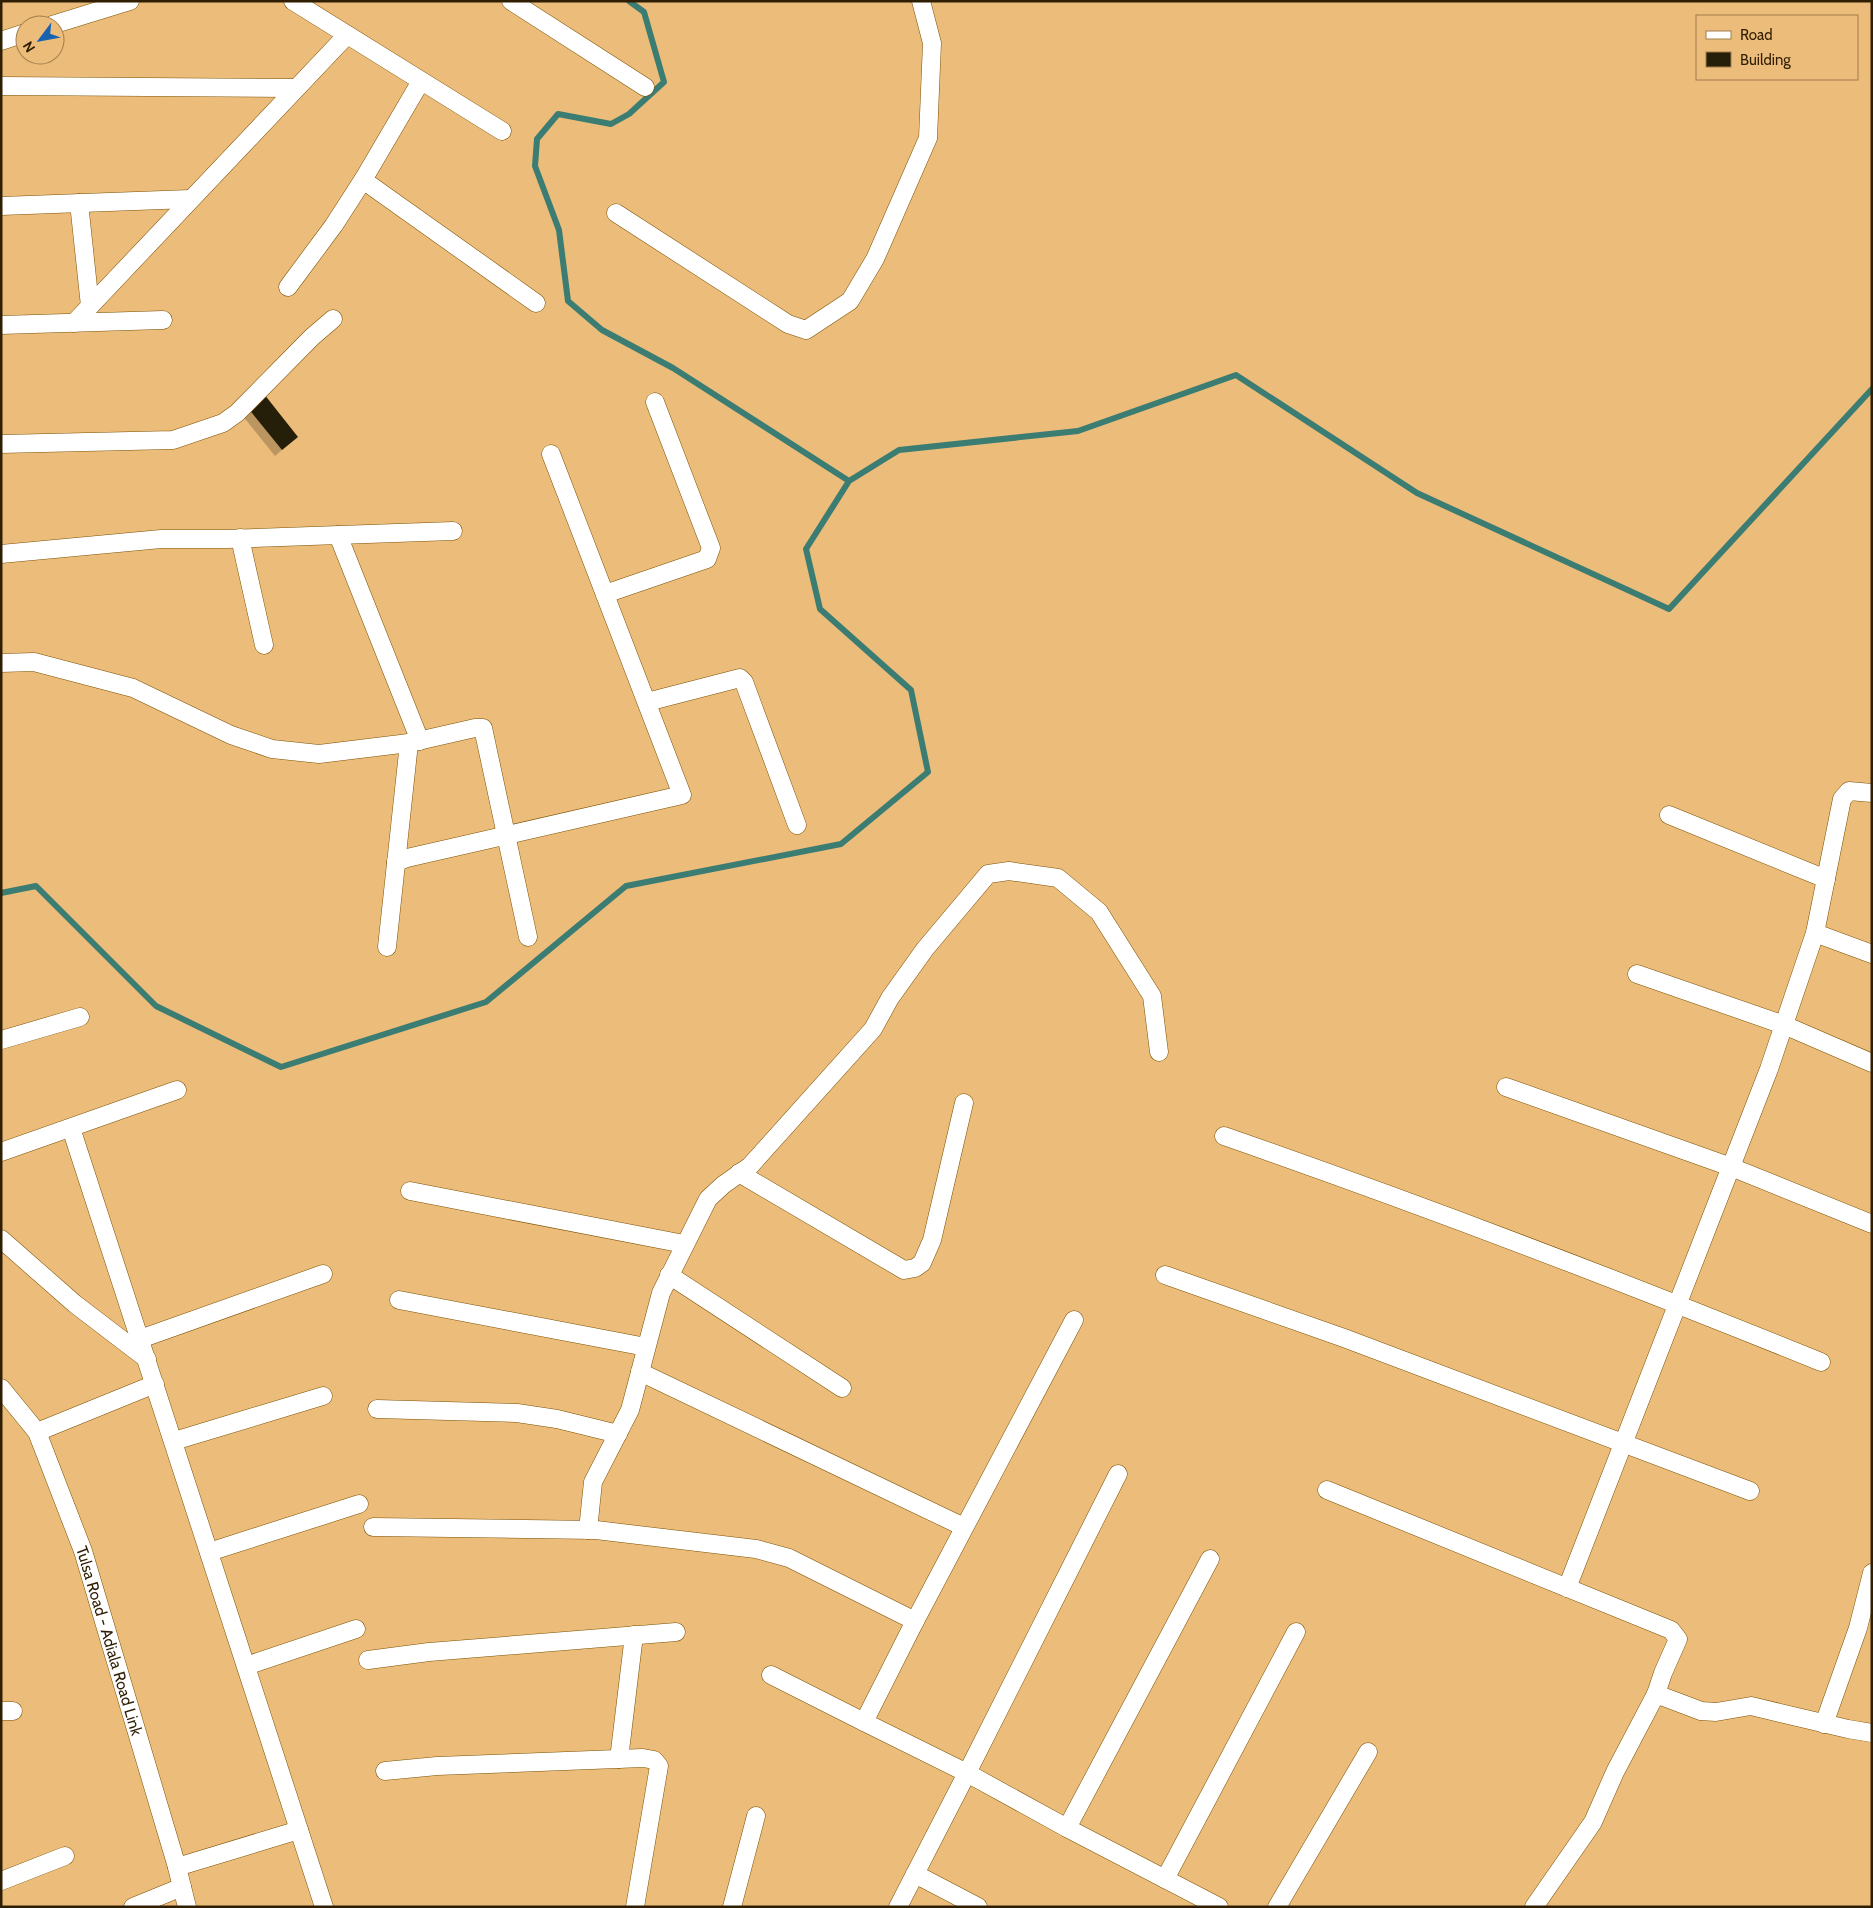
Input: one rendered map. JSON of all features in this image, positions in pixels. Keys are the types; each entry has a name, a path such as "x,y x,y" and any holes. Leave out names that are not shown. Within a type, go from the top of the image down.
{"street":[{"path":"65,21 130,1"},
{"path":"293,1 502,131"},
{"path":"512,1 645,86"},
{"path":"616,213 788,324 806,330 850,301 875,259 928,138 932,43 921,1"},
{"path":"74,323 347,35"},
{"path":"1,40 15,36"},
{"path":"288,287 334,225 363,180 421,81"},
{"path":"1,86 296,88"},
{"path":"363,180 536,303"},
{"path":"1,206 190,199"},
{"path":"78,203 90,306"},
{"path":"1,444 173,440 203,431 223,423 237,413 333,318"},
{"path":"1,325 163,320"},
{"path":"605,594 707,559 711,548 655,402"},
{"path":"396,862 682,794 550,454"},
{"path":"1,554 160,540 453,530"},
{"path":"338,534 415,742 396,862 387,947"},
{"path":"240,538 264,645"},
{"path":"1,664 34,662 133,688 230,736 272,749 319,754 415,742 475,728 483,728 528,937"},
{"path":"647,702 740,678 744,682 797,825"},
{"path":"1567,1588 1770,1069 1815,933 1842,799 1849,791 1872,793"},
{"path":"1669,815 1826,879"},
{"path":"588,1530 593,1482 630,1410 661,1293 708,1199 723,1184 750,1166 873,1029 895,992 926,949 988,874 1009,871 1058,878 1099,912 1152,996 1159,1052"},
{"path":"1815,933 1872,954"},
{"path":"1637,974 1784,1025 1872,1063"},
{"path":"1,1040 80,1017"},
{"path":"1506,1087 1731,1167 1872,1224"},
{"path":"1,1152 177,1090"},
{"path":"740,1173 904,1270 916,1268 922,1263 932,1240 964,1102"},
{"path":"71,1128 324,1907"},
{"path":"1224,1136 1353,1182 1678,1304 1821,1362"},
{"path":"410,1190 684,1244"},
{"path":"1,1239 75,1304 147,1359"},
{"path":"140,1339 323,1274"},
{"path":"669,1275 842,1388"},
{"path":"1165,1275 1344,1338 1750,1491"},
{"path":"398,1300 646,1347"},
{"path":"864,1722 964,1526 1074,1320"},
{"path":"640,1372 964,1526"},
{"path":"37,1432 155,1384"},
{"name":"Tulsa Road - Adiala Road Link","path":"1,1388 37,1432 83,1551 177,1867 187,1907"},
{"path":"174,1441 323,1396"},
{"path":"376,1409 517,1414 557,1419 618,1434"},
{"path":"898,1907 1118,1474"},
{"path":"1327,1490 1671,1630 1678,1639 1656,1694 1615,1772 1593,1822 1534,1907"},
{"path":"209,1552 359,1504"},
{"path":"373,1528 588,1530 756,1549 789,1558 915,1621"},
{"path":"1067,1828 1210,1559"},
{"path":"1824,1724 1858,1628 1872,1572"},
{"path":"246,1666 356,1629"},
{"path":"368,1660 429,1652 676,1632"},
{"path":"1166,1879 1296,1632"},
{"path":"619,1759 634,1635"},
{"path":"771,1675 967,1773 1067,1828 1219,1907"},
{"path":"1656,1694 1701,1711 1716,1712 1751,1706 1824,1724 1872,1733"},
{"path":"1277,1907 1368,1752"},
{"path":"385,1771 437,1766 643,1758 654,1760 659,1766 635,1907"},
{"path":"732,1907 756,1816"},
{"path":"177,1867 299,1830"},
{"path":"1,1881 65,1856"},
{"path":"915,1874 978,1907"},
{"path":"133,1907 182,1887"}],"building":[{"path":"264,394 298,437 282,450 248,408"}],"waterway":[{"path":"629,1 644,12 664,82 629,114 611,124 558,114 537,139 535,166 559,230 568,301 602,330 673,368 849,481"},
{"path":"1,893 36,886 156,1006 281,1067 486,1002 626,886 841,844 928,772 911,690 820,609 806,549 849,481 899,450 1078,431 1236,375 1417,493 1669,609 1872,389"}]}
